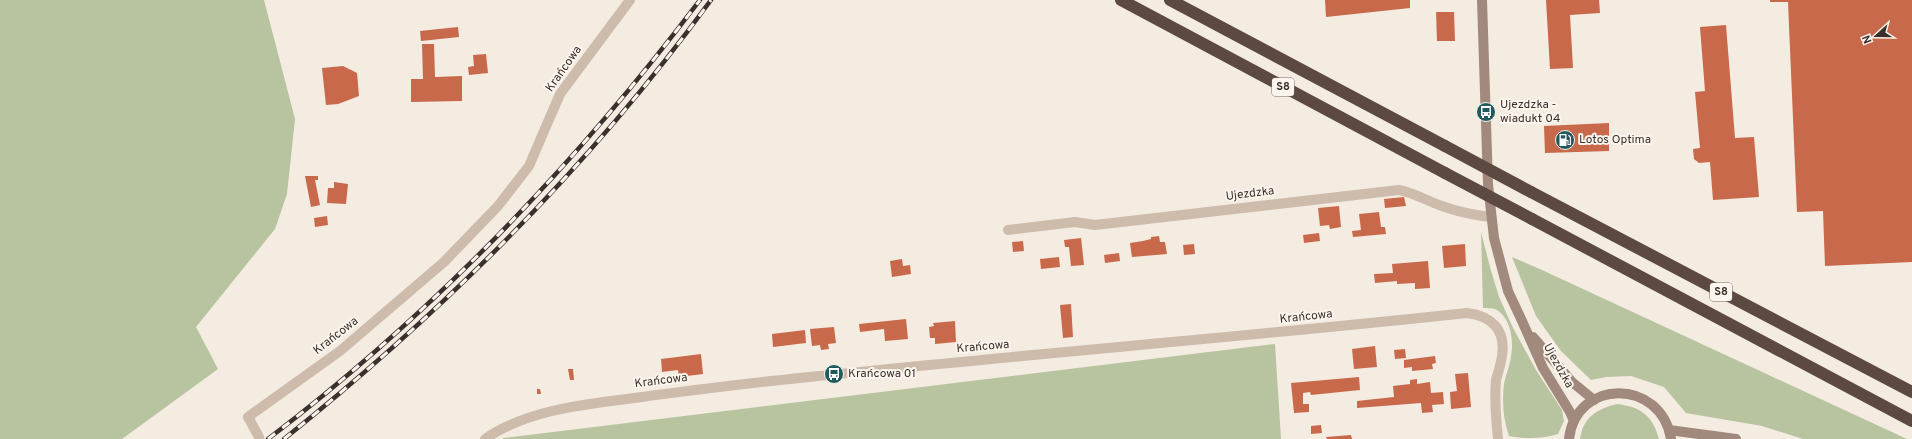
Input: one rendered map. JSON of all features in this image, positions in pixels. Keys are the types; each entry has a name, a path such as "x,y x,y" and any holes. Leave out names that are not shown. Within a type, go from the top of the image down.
{"highway":[{"name":"S8","path":"1120,0 1912,421"},
{"name":"S8","path":"1170,0 1912,392"}],"main road":[{"name":"Ujezdzka","path":"1482,0 1490,217 1499,261 1508,291 1543,368 1574,421"},
{"name":"Ujezdzka","path":"1522,321 1553,362 1572,382 1594,400"},
{"path":"1569,439 1574,421 1582,409 1594,400 1616,393 1628,393 1639,396 1649,402 1658,410 1670,434 1736,439"}],"street":[{"name":"Krańcowa","path":"259,437 248,417 340,351 444,262 498,206 529,166 560,94 630,0"},
{"name":"Ujezdzka","path":"1008,230 1075,222 1095,225 1399,190 1411,192 1442,206 1466,214 1490,217"},
{"name":"Krańcowa","path":"485,439 499,429 518,421 563,409 703,389 850,373 1278,333 1467,313 1479,315 1490,320 1497,327 1502,339 1502,355 1496,380 1495,407 1498,439"}],"green space":[{"path":"0,0 264,0 295,119 287,194 275,229 196,327 218,369 122,439 0,439"},
{"path":"1481,232 1499,297 1513,328 1536,370 1562,410 1564,421 1558,434 1534,438 1509,436 1504,417 1503,397 1512,343 1510,330 1505,318 1495,309 1483,308"},
{"path":"1512,257 1907,439 1803,439 1762,426 1686,413 1664,387 1631,376 1606,377 1591,380 1561,351 1536,316"},
{"path":"1275,344 1281,439 503,439 503,438"},
{"path":"1617,404 1633,407 1649,418 1659,439 1580,439 1584,425 1592,415 1603,408"}],"building":[{"path":"1325,0 1410,0 1410,8 1326,17"},
{"path":"1546,0 1599,0 1600,13 1570,15 1573,68 1550,69"},
{"path":"1770,0 1912,0 1912,262 1825,266 1823,211 1797,212 1788,2 1770,2"},
{"path":"1436,12 1454,12 1455,41 1437,41"},
{"path":"1726,25 1735,138 1754,137 1759,197 1713,200 1710,162 1699,163 1694,159 1693,149 1700,148 1695,92 1705,91 1700,27"},
{"path":"458,27 459,37 421,41 420,31"},
{"path":"422,44 434,44 435,77 462,76 462,101 411,102 411,79 423,79"},
{"path":"486,54 488,73 469,75 468,67 474,66 473,55"},
{"path":"343,66 357,73 359,96 338,104 326,105 322,68"},
{"path":"1609,123 1609,151 1545,153 1544,126"},
{"path":"305,176 318,176 318,180 315,180 320,205 311,207"},
{"path":"334,182 348,184 346,204 327,203 328,188 334,188"},
{"path":"1404,197 1406,206 1385,208 1384,199"},
{"path":"1339,206 1341,227 1330,229 1329,225 1320,226 1318,208"},
{"path":"1379,212 1381,227 1385,227 1386,234 1353,237 1352,231 1361,230 1359,214"},
{"path":"327,216 328,225 315,227 314,218"},
{"path":"1319,233 1320,241 1304,243 1303,235"},
{"path":"1159,236 1160,242 1165,242 1167,254 1132,257 1130,243"},
{"path":"1081,238 1084,265 1071,266 1069,247 1065,247 1064,240"},
{"path":"1023,241 1024,251 1013,252 1012,242"},
{"path":"1194,244 1195,254 1184,255 1183,245"},
{"path":"1465,244 1466,266 1444,268 1442,246"},
{"path":"1119,253 1120,261 1105,263 1104,255"},
{"path":"1059,257 1060,267 1041,269 1040,259"},
{"path":"902,259 903,266 910,265 911,274 892,277 890,261"},
{"path":"1428,261 1430,288 1415,289 1415,283 1397,284 1397,281 1375,283 1374,274 1393,273 1392,264"},
{"path":"1071,304 1073,337 1063,338 1060,305"},
{"path":"906,319 908,339 885,341 884,329 860,332 859,324"},
{"path":"955,321 956,342 935,344 935,338 930,338 929,327 934,326 933,323"},
{"path":"834,327 836,343 828,344 829,349 821,350 820,345 812,346 810,329"},
{"path":"805,330 806,343 773,347 772,334"},
{"path":"1375,346 1377,367 1354,369 1352,349"},
{"path":"1405,349 1406,358 1395,359 1394,350"},
{"path":"701,354 703,374 679,377 678,370 662,372 661,359"},
{"path":"1435,356 1436,363 1432,364 1433,369 1412,371 1412,367 1404,368 1404,360"},
{"path":"568,369 573,369 574,380 570,380"},
{"path":"1468,373 1471,407 1451,409 1450,392 1457,391 1455,374"},
{"path":"1359,377 1360,390 1311,395 1310,392 1303,393 1303,404 1309,404 1309,412 1294,413 1291,383"},
{"path":"1417,379 1417,384 1430,382 1431,393 1443,392 1444,404 1432,405 1433,412 1422,413 1421,403 1357,408 1357,401 1394,397 1393,386 1410,384 1410,380"},
{"path":"537,389 540,389 541,394 537,394"},
{"path":"1321,425 1322,433 1311,434 1311,426"},
{"path":"1351,435 1352,439 1327,439 1326,437"}],"railway":[{"path":"268,439 329,391 387,341 499,234 552,178 603,120 653,61 700,0"},
{"path":"284,439 401,340 458,288 512,234 616,121 711,0"}],"place":[{"name":"Ujezdzka - wiadukt 04","path":"1486,112"},
{"name":"Lotos Optima","path":"1565,140"},
{"name":"Krańcowa 01","path":"834,374"}]}
